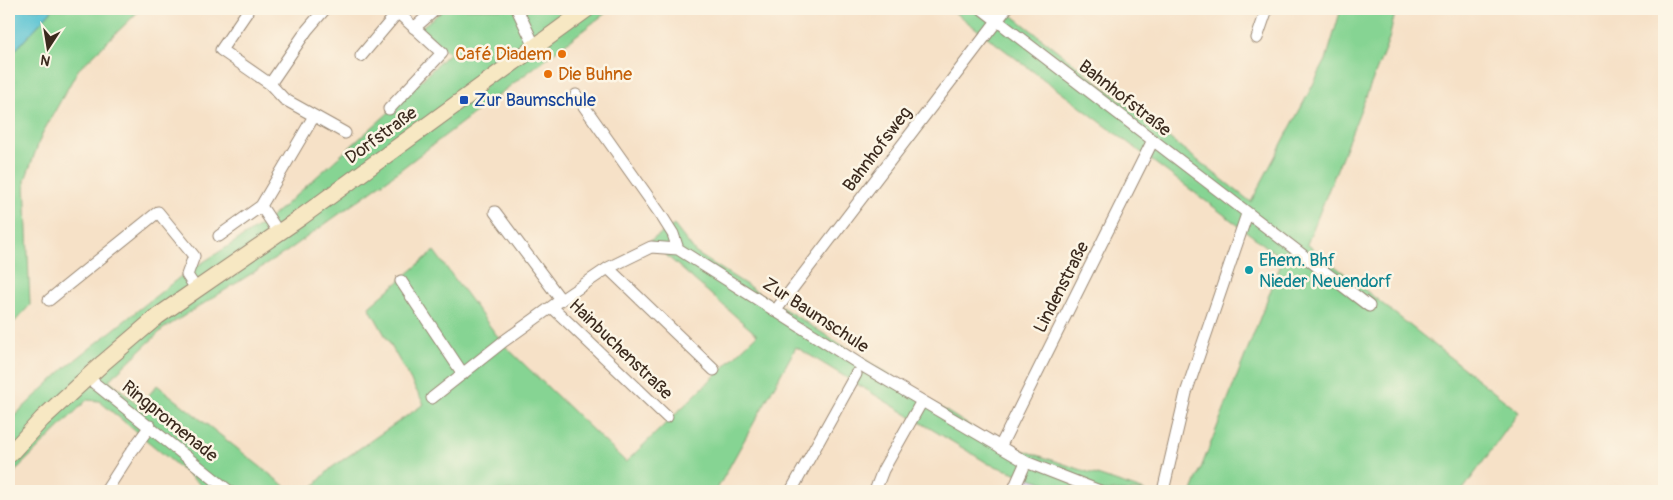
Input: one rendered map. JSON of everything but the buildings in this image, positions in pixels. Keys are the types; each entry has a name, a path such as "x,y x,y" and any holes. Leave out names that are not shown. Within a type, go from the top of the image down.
{"main road":[{"name":"Dorfstraße","path":"9,455 42,419 158,316 279,233 587,9"}],"street":[{"path":"270,84 307,30 325,9"},
{"path":"414,28 436,9"},
{"path":"517,9 535,47"},
{"name":"Bahnhofstraße","path":"982,9 1152,142 1369,306"},
{"name":"Bahnhofsweg","path":"776,310 1006,9"},
{"path":"1257,38 1267,9"},
{"path":"361,56 396,10 442,53 388,109"},
{"path":"247,12 221,50 270,84 284,99 345,133"},
{"path":"576,96 661,215 673,234 678,249"},
{"path":"220,236 261,206 314,116"},
{"name":"Lindenstraße","path":"1000,447 1152,142"},
{"path":"261,206 279,233"},
{"path":"49,300 158,212 194,256 188,275 197,290"},
{"name":"Hainbuchenstraße","path":"495,212 557,303 667,417"},
{"path":"1163,491 1186,393 1247,214"},
{"name":"Hainbuchenstraße","path":"432,398 557,303 608,268 652,247 678,249"},
{"name":"Zur Baumschule","path":"678,249 861,365 1026,462 1100,491"},
{"path":"608,268 714,370"},
{"path":"401,281 463,374"},
{"path":"791,491 856,374"},
{"name":"Ringpromenade","path":"88,378 229,491"},
{"path":"875,491 883,470 922,401"},
{"path":"106,491 150,426"},
{"path":"1013,491 1026,462"}],"shaded area":[{"path":"1021,475 1068,491 1014,491"}],"green space":[{"path":"53,9 141,9 78,70 42,134 25,180 30,305 9,328 9,57"},
{"path":"445,9 611,9 388,179 286,252 163,329 109,380 140,406 157,385 291,491 208,491 99,401 87,400 17,469 9,483 10,420 65,368 180,277 266,222 387,114 449,53 420,28"},
{"path":"950,9 1004,9 1251,202 1326,60 1341,9 1396,9 1389,39 1307,244 1519,412 1462,491 1192,491 1283,259"},
{"path":"674,225 696,253 992,440 1145,491 1068,491 989,464 796,347 716,491 309,491 331,468 424,404 369,307 434,251 504,345 626,462 757,335 650,241"}],"water":[{"path":"9,9 53,9 9,57"}],"place":[{"name":"Café Diadem","path":"562,54"},
{"name":"Die Buhne","path":"548,74"},
{"name":"Zur Baumschule","path":"464,100"},
{"name":"Ehem. Bhf Nieder Neuendorf","path":"1249,270"}]}
